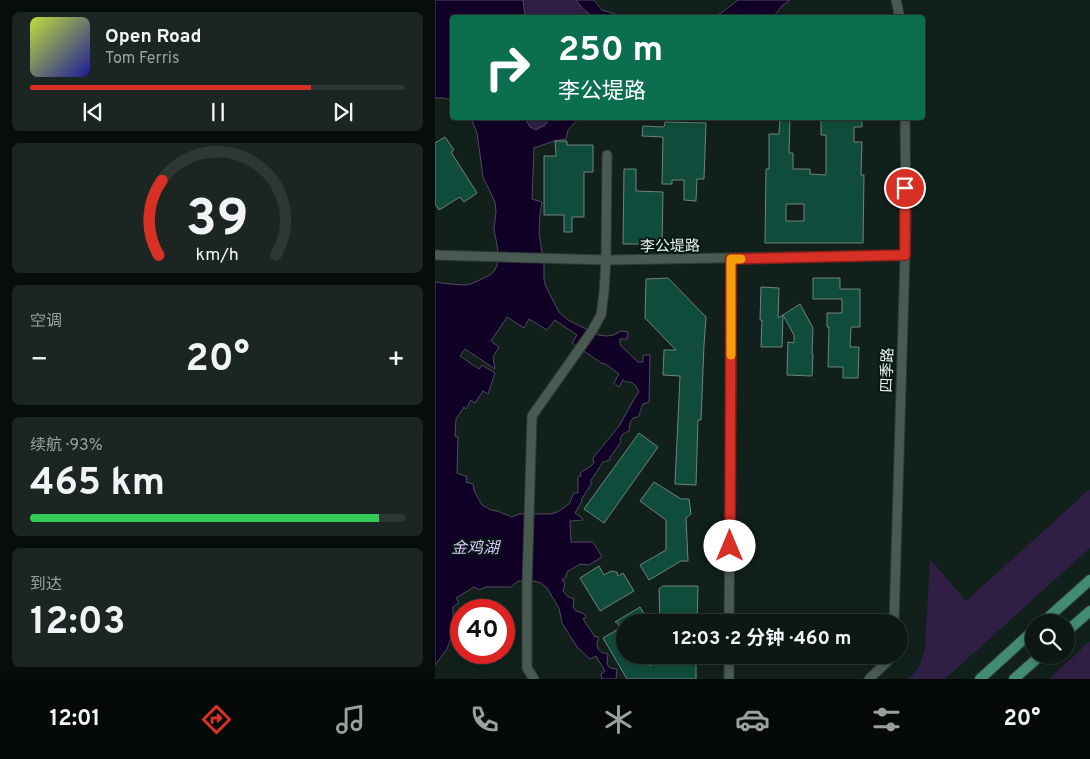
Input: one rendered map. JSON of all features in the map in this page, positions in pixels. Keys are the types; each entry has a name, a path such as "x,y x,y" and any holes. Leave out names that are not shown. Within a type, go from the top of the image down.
{"main road":[{"path":"1052,614 1090,580"},
{"path":"1075,624 1090,611"},
{"path":"980,679 1025,638"},
{"path":"1014,679 1031,664"}],"street":[{"path":"896,0 899,15"},
{"name":"四季路","path":"894,614 906,223 905,120"},
{"path":"534,679 527,668 527,586 532,416 593,331 601,315 604,292 607,155"},
{"name":"李公堤路","path":"435,255 605,260 905,255"},
{"path":"729,614 731,259"},
{"path":"729,664 729,679"},
{"path":"869,679 885,664"}],"shaded area":[{"path":"523,0 576,0 583,9 592,15 525,15"},
{"path":"526,120 549,120 545,125 536,130 530,127"},
{"path":"1090,489 1090,548 945,679 907,679 919,666 925,648 930,559 966,601"},
{"path":"1090,641 1090,679 1049,679 1065,664 1075,664 1075,655"}],"water":[{"path":"435,0 523,0 525,15 450,15 450,100 435,98"},
{"path":"576,0 594,0 602,10 618,15 592,15"},
{"path":"738,0 790,0 775,15 717,15"},
{"name":"金鸡湖","path":"472,120 526,120 530,127 536,130 545,125 549,120 577,120 568,130 566,139 534,148 532,199 542,202 539,233 546,287 559,312 568,320 598,335 606,336 614,335 621,331 628,332 627,339 620,339 620,345 638,362 643,362 643,355 650,355 649,402 643,404 638,417 633,418 630,423 629,431 620,438 621,442 610,457 610,460 603,462 590,482 592,483 575,513 583,520 570,521 571,542 593,542 602,557 589,565 580,564 567,572 566,577 562,580 565,583 563,591 567,596 574,599 573,607 576,611 583,613 586,617 583,619 595,637 597,636 599,640 597,641 598,649 608,654 607,664 610,668 617,669 616,679 602,679 601,674 605,671 596,656 590,659 577,647 562,623 559,608 547,588 541,583 534,581 518,581 511,587 485,587 480,590 474,587 457,599 450,599 450,641 447,649 435,665 435,282 471,284 490,275 494,271 497,266 498,251 494,229 495,202 483,177 477,133","holes":["507,317 524,328 529,319 547,330 555,320 577,335 572,343 619,374 614,383 619,387 623,380 631,382 639,392 619,426 593,458 594,463 580,473 581,476 578,477 578,493 574,493 569,504 552,514 519,514 512,517 482,505 474,491 473,484 466,482 467,477 457,473 458,437 455,436 456,419 464,407 466,409 471,400 475,403 483,391 488,394 495,373 482,365 479,369 460,356 465,349 495,369 493,357 499,347 491,341"]}],"building":[{"path":"780,120 790,120 789,153 793,153 793,169 810,169 810,174 826,175 826,135 821,135 821,120 862,120 862,127 854,127 854,142 862,142 861,175 864,175 863,243 765,243 766,169 769,169 769,134 779,134","holes":["786,204 804,204 804,221 786,221"]},
{"path":"665,122 706,123 704,179 697,179 696,201 684,200 684,180 672,180 672,184 662,184 663,137 642,136 643,126 664,127"},
{"path":"445,137 454,150 451,152 477,193 464,202 460,197 439,210 435,204 435,143"},
{"path":"555,141 567,141 567,145 593,145 593,172 584,172 584,217 572,217 572,232 564,232 564,215 544,215 544,156 556,156"},
{"path":"624,169 636,169 636,191 663,192 662,244 623,244"},
{"path":"668,278 706,317 701,420 698,420 696,485 675,484 680,376 663,375 664,350 676,350 645,318 646,279"},
{"path":"813,278 840,278 840,289 860,289 860,327 851,327 850,347 859,347 858,378 843,378 843,367 828,367 829,327 827,327 827,313 842,313 842,299 813,299"},
{"path":"761,287 779,288 778,318 783,315 782,347 761,347"},
{"path":"800,304 813,328 812,376 787,375 788,342 794,343 794,335 783,315"},
{"path":"639,433 658,447 604,523 584,509"},
{"path":"654,482 681,499 689,499 691,514 686,518 688,561 681,561 649,580 640,565 666,550 666,520 640,501"},
{"path":"599,566 604,575 611,571 617,572 618,576 623,573 634,591 600,611 580,578"},
{"path":"663,586 698,586 697,614 660,614 659,589"},
{"path":"640,607 644,614 628,614"},
{"path":"616,630 616,660 603,638"},
{"path":"618,664 649,664 650,666 651,664 696,664 696,679 627,679"}],"slow traffic":[{"path":"731,355 731,259 741,259"}],"route":[{"path":"730,546 731,259 905,255 905,188"}]}
